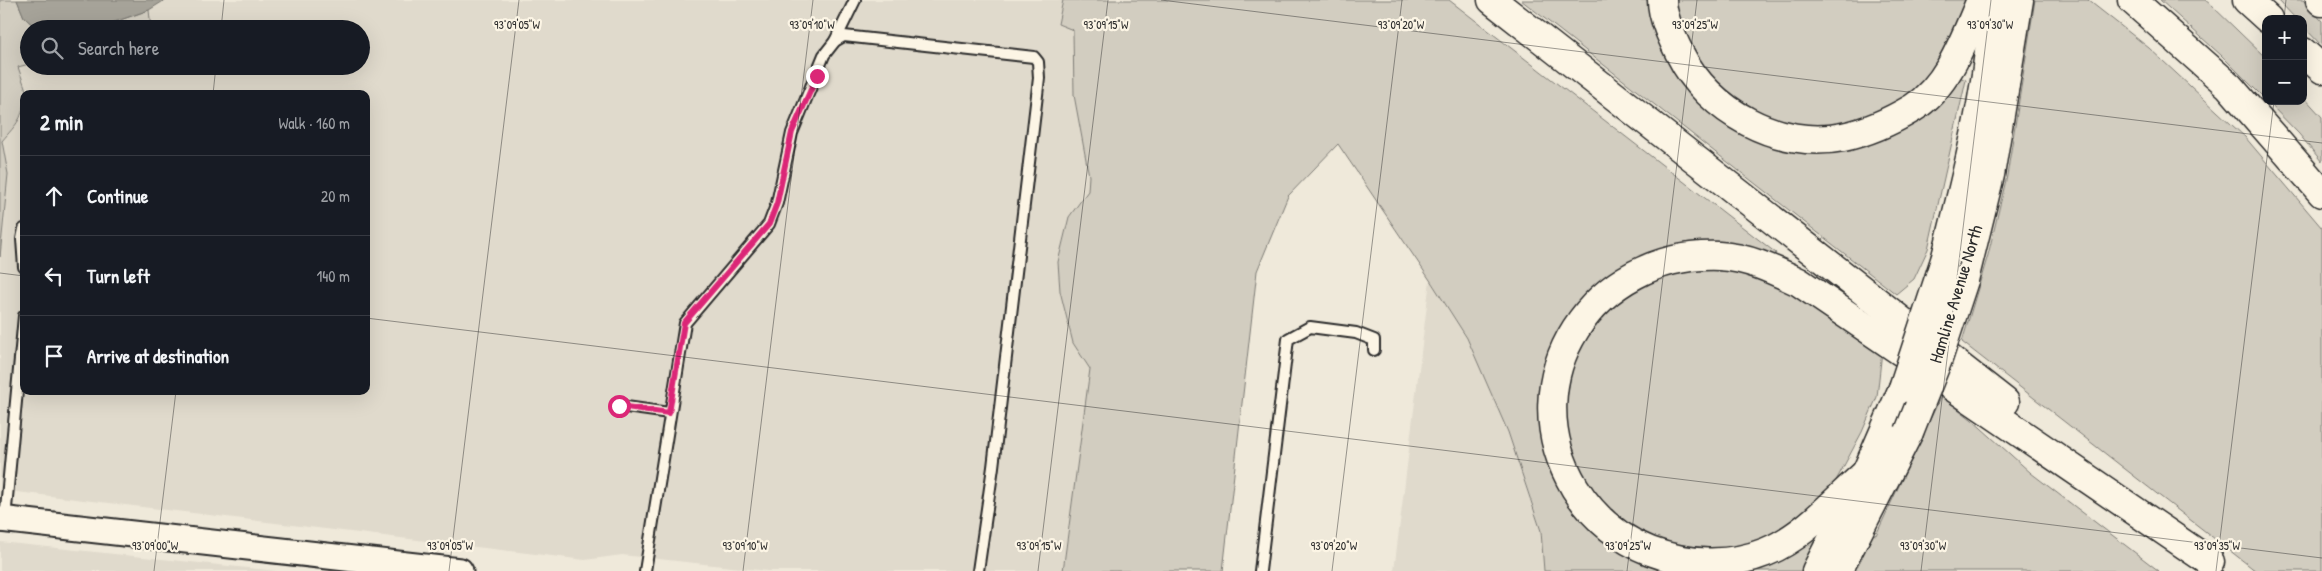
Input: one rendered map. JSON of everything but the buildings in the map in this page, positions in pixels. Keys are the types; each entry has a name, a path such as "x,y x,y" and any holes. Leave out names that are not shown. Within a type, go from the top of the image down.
{"highway":[{"path":"1492,0 2215,567"},
{"path":"1662,0 1675,44 1701,88 1727,110 1748,122 1772,132 1818,139 1842,137 1866,131 1914,107 1938,83 1954,58 1981,0"},
{"name":"Hamline Avenue North","path":"1816,571 1866,473 1903,388 1946,257 1969,165 1983,91 1993,0"},
{"name":"Hamline Avenue North","path":"1838,571 1909,432 1938,359 1964,280 1990,175 2019,0"},
{"path":"2132,0 2229,86 2322,193"},
{"path":"2247,0 2264,15"},
{"path":"1866,473 1794,537 1767,552 1738,561 1701,562 1671,559 1636,546 1609,529 1585,504 1566,474 1555,442 1553,406 1556,374 1568,341 1589,310 1615,286 1648,267 1686,257 1720,256 1762,264 1799,282 2215,567"}],"street":[{"path":"2,519 460,571"}],"lane":[{"path":"645,571 684,323 769,224 777,203 792,132 824,55 835,40 855,0"},
{"path":"835,40 844,36 860,37 1034,58 1038,62 1039,78 1029,167 978,571"},
{"path":"1260,571 1288,339 1310,327 1356,333 1374,340 1374,350"},
{"path":"2,519 20,353"},
{"path":"619,406 669,413"}],"shaded area":[{"path":"0,0 17,0 24,17 27,20 20,20 20,66 18,67 26,90 20,90 19,120 2,141 8,174 0,257"},
{"path":"17,0 165,0 149,10 120,20 27,20 24,17"},
{"path":"165,0 1063,0 1058,24 1073,29 1074,95 1089,176 1088,191 1069,217 1058,262 1060,291 1073,343 1090,369 1063,571 768,571 622,555 585,560 0,490 0,257 8,175 2,141 20,119 20,395 370,395 370,90 26,90 20,75 370,75 370,20 150,20 149,10"},
{"path":"1063,0 1449,0 1776,253 1772,259 1707,248 1566,329 1557,475 1687,571 1544,571 1541,531 1508,432 1467,338 1338,144 1288,196 1257,271 1223,571 1063,571 1090,369 1073,343 1060,291 1058,262 1069,217 1088,191 1089,176 1074,95 1073,30 1058,24"},
{"path":"1521,0 1654,0 1689,89 1837,151 1851,151 1957,76 1966,80 1928,249 1914,279 1896,294"},
{"path":"1672,0 1966,0 1958,29 1926,83 1886,114 1814,130 1755,116 1692,61"},
{"path":"2035,0 2088,0 2149,48 2245,137 2322,228 2322,571 2256,571 1962,342 1988,255 2007,176"},
{"path":"2160,0 2205,0 2210,4 2262,54 2262,96 2222,56"},
{"path":"2278,0 2303,0 2322,21 2322,46 2307,30 2307,15 2292,15"},
{"path":"149,10 150,20 120,20"},
{"path":"2307,100 2322,117 2322,162 2299,134 2271,105 2307,105"},
{"path":"1721,267 1779,282 1882,351 1877,397 1862,432 1831,490 1767,542 1707,554 1633,533 1583,483 1563,425 1574,353 1607,306 1667,272"},
{"path":"1430,280 1467,338 1508,432 1541,531 1544,571 1394,571"},
{"path":"1941,396 1971,419 2031,473 2159,571 1852,571 1872,533 1876,535"},
{"path":"1819,531 1824,538 1806,571 1727,571"},
{"path":"0,542 277,571 0,571"}],"route":[{"path":"619,406 669,413 684,323 769,224 777,203 792,132 817,76"}]}
